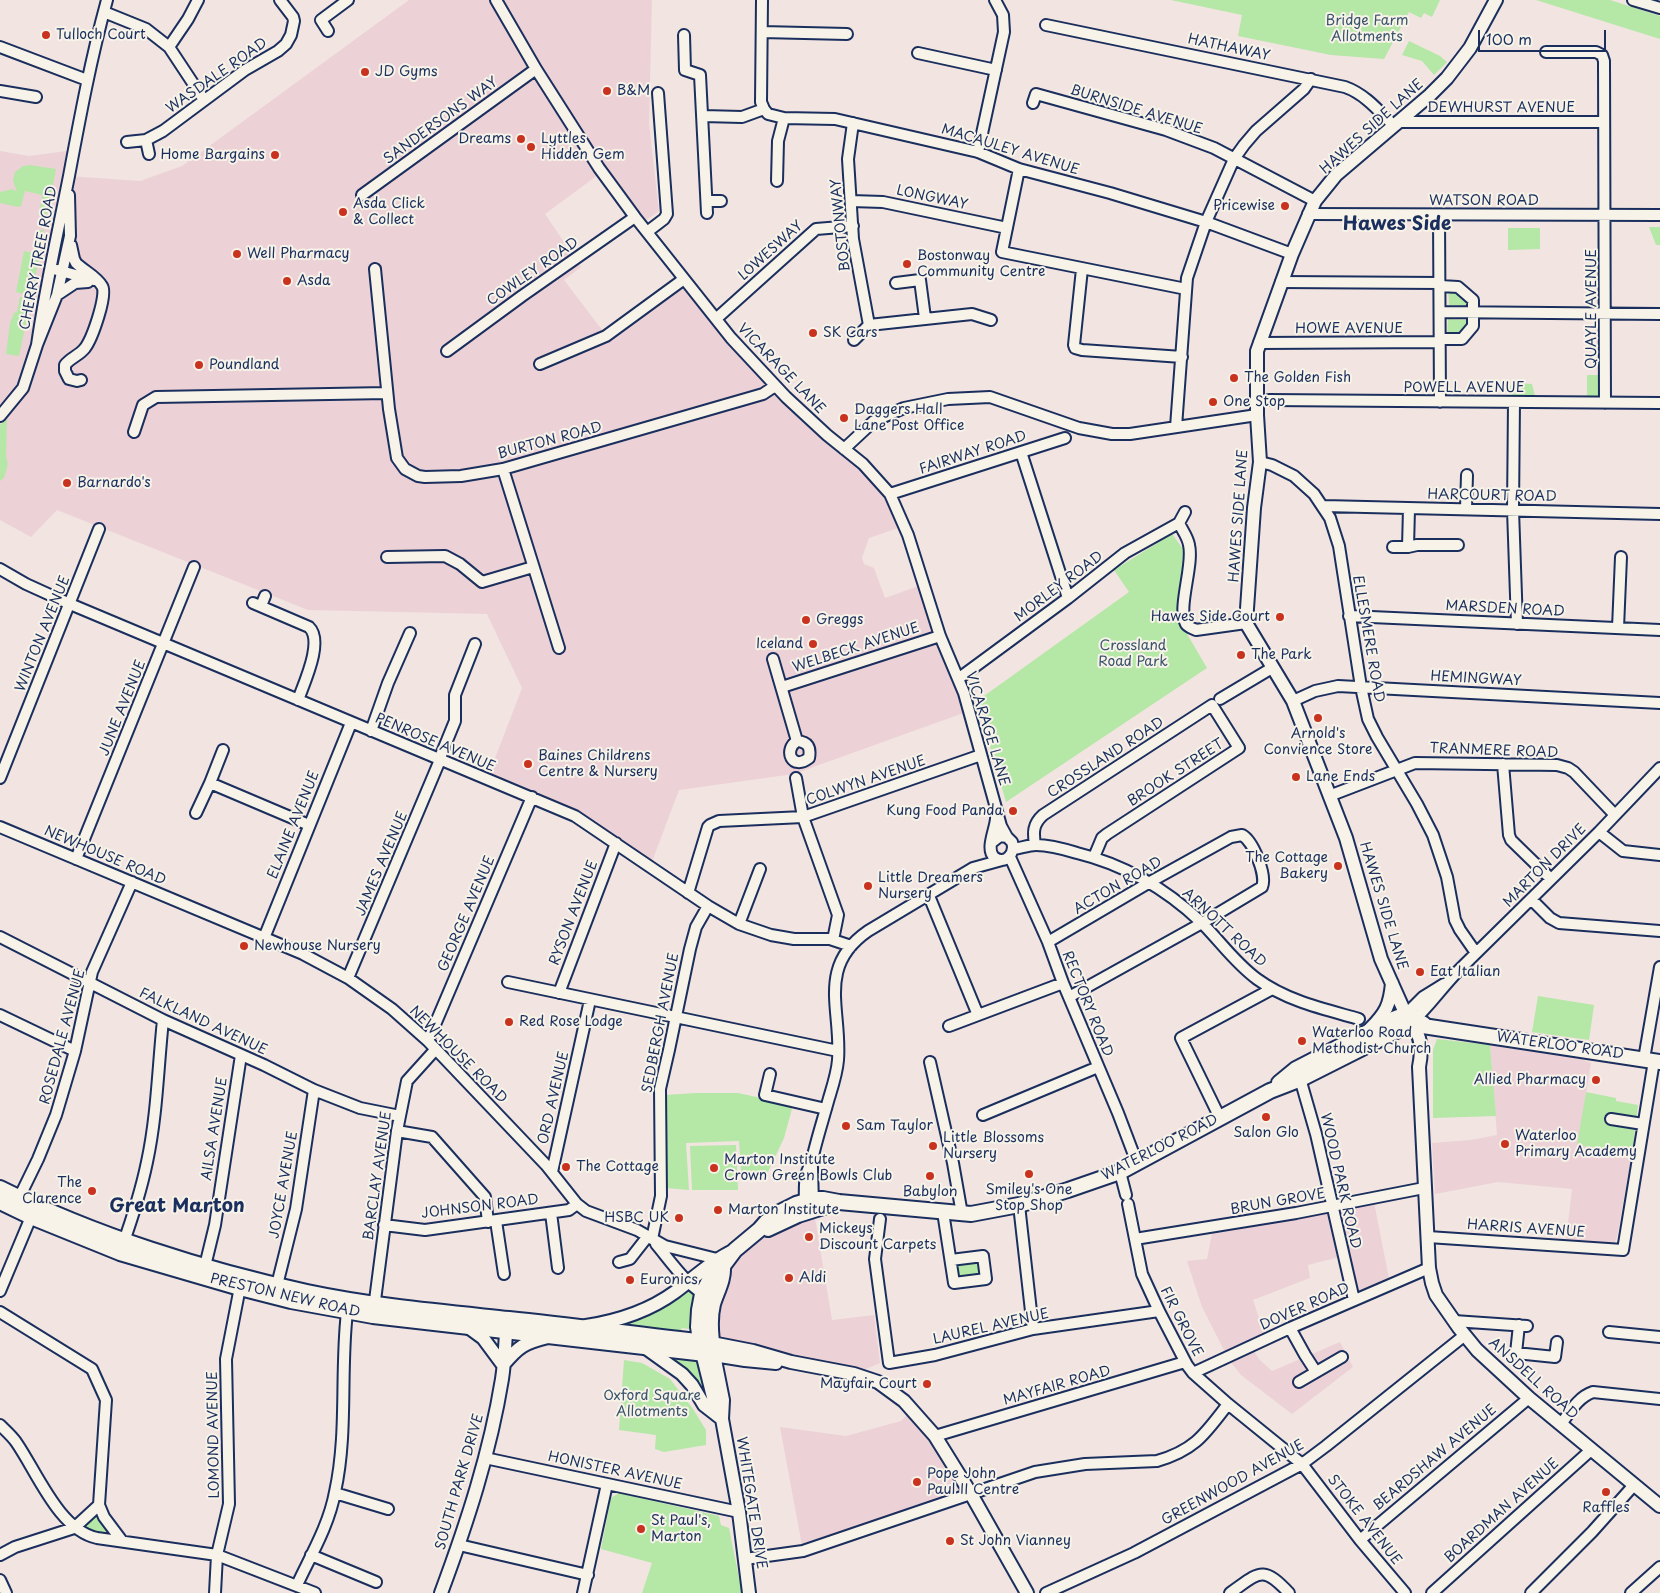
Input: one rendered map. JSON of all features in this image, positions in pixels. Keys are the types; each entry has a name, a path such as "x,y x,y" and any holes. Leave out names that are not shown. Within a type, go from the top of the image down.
{"highway":[{"name":"WATERLOO ROAD","path":"1299,1074 1411,1019"},
{"name":"WATERLOO ROAD","path":"707,1348 698,1322 709,1296 723,1274 720,1263 780,1212 809,1206 823,1199 962,1214 984,1213 1019,1205 1120,1172 1270,1091 1367,1033 1411,1019 1430,1026 1653,1060"},
{"name":"PRESTON NEW ROAD","path":"0,1188 122,1247 205,1266 291,1301 347,1312 373,1310 506,1325 549,1336 643,1346 707,1348"},
{"name":"PRESTON NEW ROAD","path":"0,1202 31,1217 122,1247 241,1282 277,1285 373,1310 468,1327 506,1325 581,1327 707,1348"}],"main road":[{"name":"HAWES SIDE LANE","path":"1411,1019 1381,959 1351,856 1292,701 1246,622 1254,508 1260,462 1257,415 1257,351 1258,343 1281,282 1315,201 1336,175 1430,95 1461,62 1496,0"},
{"path":"1367,1033 1386,1010 1391,998 1392,983"},
{"name":"ANSDELL ROAD","path":"1411,1019 1408,1031 1419,1067 1429,1268 1436,1295 1454,1321 1491,1365 1660,1506"},
{"name":"WATERLOO ROAD","path":"689,1282 720,1263"},
{"name":"PRESTON NEW ROAD","path":"581,1327 612,1321 644,1309 664,1299 689,1282"},
{"name":"SOUTH PARK DRIVE","path":"442,1593 486,1458 503,1365 506,1325"},
{"path":"468,1327 483,1338 503,1365 524,1344 549,1336"},
{"path":"643,1346 682,1374 692,1385 704,1405 722,1419"},
{"path":"707,1348 753,1351 791,1362 843,1372 878,1382 913,1409 935,1436 971,1494 1026,1593"},
{"name":"WHITEGATE DRIVE","path":"707,1348 714,1401 722,1419 739,1512 749,1593"}],"street":[{"name":"CHERRY TREE ROAD","path":"37,345 87,80 107,0"},
{"path":"169,46 188,19 198,0"},
{"name":"WASDALE ROAD","path":"127,142 146,140 163,131 245,70 278,51 286,44 291,35 294,22 280,0"},
{"path":"328,31 321,20 348,0"},
{"name":"VICARAGE LANE","path":"496,0 536,69 592,157 635,217 731,338 775,386 827,435 863,464 890,494 908,535 940,636 964,693 997,809 1000,826 1012,842 1009,855 973,868 868,931 851,946 839,964 836,975 835,1000 838,1051 836,1075 811,1164 807,1170 809,1206"},
{"path":"703,116 742,117 764,109 761,102 762,0"},
{"path":"978,152 1004,32 1003,15 995,0"},
{"path":"1633,0 1660,8"},
{"path":"104,12 146,29 169,46 204,100"},
{"name":"HATHAWAY","path":"1046,25 1311,79 1356,90 1396,124"},
{"path":"762,32 847,34"},
{"path":"684,35 685,70 700,75 707,213"},
{"path":"0,47 87,80"},
{"name":"QUAYLE AVENUE","path":"1546,52 1596,52 1602,55 1604,60 1605,403"},
{"path":"918,54 996,70"},
{"name":"SANDERSONS WAY","path":"362,195 536,69"},
{"path":"1176,428 1187,278 1206,222 1234,159 1244,145 1256,131 1304,89 1311,79"},
{"path":"0,91 36,97"},
{"path":"647,232 664,219 667,214 658,93"},
{"name":"BURNSIDE AVENUE","path":"1033,103 1036,94 1166,130 1214,148 1315,201"},
{"name":"MACAULEY AVENUE","path":"764,109 768,114 784,118 824,118 853,123 978,152 1018,169 1110,193 1206,222 1292,254"},
{"path":"777,181 778,141 784,118"},
{"name":"DEWHURST AVENUE","path":"1396,124 1604,122"},
{"name":"BOSTONWAY","path":"853,123 848,158 855,254 869,325"},
{"path":"146,140 149,154"},
{"path":"1018,169 1002,252 1186,289"},
{"name":"CHERRY TREE ROAD","path":"0,416 23,388 37,345 57,295 70,236 69,176"},
{"path":"707,201 721,201"},
{"name":"LONGWAY","path":"851,201 883,202 1007,228"},
{"name":"WATSON ROAD","path":"1308,214 1660,215"},
{"path":"1439,215 1440,402"},
{"name":"COWLEY ROAD","path":"447,351 635,217"},
{"name":"LOWESWAY","path":"717,318 816,229 853,226"},
{"path":"70,236 74,259 80,267 100,282 104,289 92,335 85,348 65,365 65,371 69,379 73,381 81,380"},
{"path":"51,265 100,282"},
{"path":"63,269 91,274"},
{"name":"BURTON ROAD","path":"374,269 387,393 397,458 405,469 418,476 461,476 503,469 763,394 775,386"},
{"path":"1082,269 1075,348 1182,357"},
{"path":"540,364 606,336 684,279"},
{"path":"896,283 920,280 925,318"},
{"path":"57,295 79,281 100,282"},
{"path":"1281,282 1458,287 1473,300 1473,313"},
{"path":"1440,312 1660,314"},
{"name":"HOWE AVENUE","path":"1258,343 1440,341 1462,339 1473,326 1473,313"},
{"path":"854,340 869,325 972,314 991,320"},
{"path":"134,432 143,405 156,397 387,393"},
{"path":"844,448 874,421 904,408 948,399 990,397 1080,428 1112,434 1130,434 1176,428 1257,415"},
{"name":"POWELL AVENUE","path":"1269,400 1660,403"},
{"path":"1514,402 1513,510 1517,624"},
{"name":"FAIRWAY ROAD","path":"890,494 1065,438"},
{"path":"1021,452 1068,598"},
{"name":"ELLESMERE ROAD","path":"1260,462 1272,465 1294,476 1314,494 1324,506 1330,518 1339,546 1349,616 1368,719 1376,737 1398,770 1433,835 1447,877 1455,920 1476,953"},
{"path":"503,469 559,648"},
{"path":"1466,509 1467,475"},
{"name":"HARCOURT ROAD","path":"1324,506 1660,514"},
{"path":"1408,547 1409,509"},
{"path":"1184,512 1179,523 1189,544 1190,560 1184,611 1186,624 1196,630 1246,622"},
{"name":"MORLEY ROAD","path":"958,679 1068,598 1125,553 1179,523"},
{"name":"WINTON AVENUE","path":"0,778 100,529"},
{"path":"1393,547 1458,545"},
{"path":"387,557 445,556 460,564 482,582 533,567"},
{"path":"1618,628 1621,557"},
{"name":"JUNE AVENUE","path":"76,859 194,567"},
{"name":"PENROSE AVENUE","path":"0,569 26,584 70,604 575,816 688,893 739,924 788,938 833,940 851,946"},
{"path":"260,602 309,627 315,637 316,644 298,700"},
{"name":"MARSDEN ROAD","path":"1349,616 1660,630"},
{"path":"371,730 388,682 410,633"},
{"name":"WELBECK AVENUE","path":"782,687 940,636"},
{"name":"JAMES AVENUE","path":"348,978 455,721 455,695 475,644"},
{"name":"WELBECK AVENUE","path":"773,660 797,740"},
{"name":"CROSSLAND ROAD","path":"1035,845 1033,835 1037,821 1063,801 1272,668"},
{"name":"HEMINGWAY","path":"1292,701 1327,687 1361,687 1660,703"},
{"name":"BROOK STREET","path":"1094,857 1102,838 1107,834 1240,748 1216,702"},
{"name":"ELAINE AVENUE","path":"264,938 351,722"},
{"path":"196,813 223,750"},
{"name":"COLWYN AVENUE","path":"688,893 710,824 719,821 803,817 981,755"},
{"name":"TRANMERE ROAD","path":"1329,796 1415,763 1557,765 1568,768 1615,815"},
{"path":"1503,764 1511,840 1551,880"},
{"name":"MARTON DRIVE","path":"1411,1019 1423,997 1447,982 1660,769"},
{"path":"796,778 803,817 838,915 833,940"},
{"path":"210,783 309,825"},
{"name":"GEORGE AVENUE","path":"428,1041 532,797"},
{"name":"VICARAGE LANE","path":"973,868 991,845 996,826 997,809"},
{"name":"NEWHOUSE ROAD","path":"0,827 303,954 348,978 392,1009 428,1041 552,1172 577,1204 586,1211 623,1224 665,1246 720,1263"},
{"path":"1599,832 1623,851 1660,855"},
{"name":"ACTON ROAD","path":"1048,942 1150,882 1235,836 1242,835 1250,842 1263,873 1264,883 1262,887 1202,923"},
{"path":"1007,837 1000,836 991,845 992,854 1009,855"},
{"name":"RYSON AVENUE","path":"559,993 616,843"},
{"name":"ARNOTT ROAD","path":"1009,855 1035,845 1052,846 1094,857 1133,872 1150,882 1202,923 1243,968 1272,989 1300,1001 1359,1019"},
{"name":"RECTORY ROAD","path":"1009,855 1048,942 1137,1163"},
{"path":"739,924 760,869"},
{"name":"ROSEDALE AVENUE","path":"19,1198 56,1115 75,1051 92,972 132,882"},
{"path":"929,896 978,1015"},
{"path":"1531,899 1550,918 1559,923 1660,931"},
{"name":"SEDBERGH AVENUE","path":"650,1238 661,1196 660,1089 690,946 696,927 708,906"},
{"path":"1069,997 1202,923"},
{"name":"FALKLAND AVENUE","path":"0,937 163,1020 314,1090 360,1108 400,1116"},
{"path":"1611,1119 1643,1124 1653,1060 1660,967"},
{"path":"508,982 838,1051"},
{"path":"950,1026 1063,983"},
{"path":"1220,1118 1181,1038 1272,989"},
{"name":"ORD AVENUE","path":"552,1172 590,1000"},
{"path":"0,1015 75,1051"},
{"path":"122,1247 141,1188 152,1137 163,1020"},
{"name":"BARCLAY AVENUE","path":"373,1310 397,1132 407,1081 435,1050"},
{"name":"AILSA AVENUE","path":"205,1266 215,1225 240,1055"},
{"path":"930,1062 953,1163 962,1214"},
{"path":"983,1114 1098,1068"},
{"path":"770,1074 766,1095 826,1109"},
{"name":"WOOD PARK ROAD","path":"1299,1074 1316,1134 1354,1300"},
{"name":"JOYCE AVENUE","path":"277,1285 296,1209 314,1090"},
{"name":"HARRIS AVENUE","path":"1428,1237 1623,1250 1643,1124"},
{"path":"397,1132 432,1137 485,1197 504,1274"},
{"name":"FIR GROVE","path":"1120,1172 1142,1274 1186,1362 1193,1373 1228,1404 1302,1464"},
{"name":"BRUN GROVE","path":"1135,1239 1220,1226 1424,1188"},
{"name":"JOHNSON ROAD","path":"384,1224 425,1230 569,1210 577,1204"},
{"path":"1019,1205 1033,1328"},
{"path":"943,1212 951,1260"},
{"path":"551,1213 558,1268"},
{"path":"0,1291 31,1217"},
{"name":"LAUREL AVENUE","path":"880,1219 875,1259 889,1363 935,1355 1033,1328 1159,1310"},
{"path":"619,1262 630,1259 650,1238"},
{"name":"NEWHOUSE ROAD","path":"650,1238 689,1282 709,1296"},
{"name":"DOVER ROAD","path":"1193,1373 1290,1328 1429,1268"},
{"name":"LOMOND AVENUE","path":"215,1593 217,1554 229,1504 226,1359 241,1282"},
{"path":"0,1312 92,1369 106,1400 99,1505 104,1517 122,1541"},
{"path":"297,1584 329,1515 335,1493 341,1456 344,1343 347,1312"},
{"path":"1454,1321 1523,1326 1516,1353 1555,1357 1557,1342"},
{"path":"1290,1328 1316,1372"},
{"path":"1609,1332 1660,1336"},
{"name":"GREENWOOD AVENUE","path":"1046,1593 1134,1553 1302,1464 1465,1335"},
{"path":"1299,1382 1342,1357"},
{"name":"MAYFAIR ROAD","path":"935,1436 1186,1362"},
{"path":"1561,1424 1585,1395 1593,1392 1660,1399"},
{"name":"BEARDSHAW AVENUE","path":"1360,1540 1529,1398"},
{"path":"745,1558 803,1551 1035,1472 1085,1464 1157,1461 1168,1458 1202,1437 1228,1404"},
{"path":"0,1425 15,1441 65,1518 74,1528 87,1536 217,1554 297,1584 315,1593"},
{"name":"BOARDMAN AVENUE","path":"1432,1593 1591,1450"},
{"name":"HONISTER AVENUE","path":"486,1458 739,1512"},
{"name":"STOKE AVENUE","path":"1302,1464 1360,1540 1405,1593"},
{"path":"584,1593 607,1484"},
{"path":"1530,1593 1592,1532 1634,1486"},
{"path":"335,1493 388,1508"},
{"path":"0,1555 15,1547 74,1528 99,1505"},
{"path":"459,1545 588,1575"},
{"path":"311,1555 376,1582"},
{"path":"1631,1593 1660,1567"},
{"path":"1230,1593 1256,1575 1267,1574 1273,1577 1289,1593"},
{"path":"0,1580 6,1593"}],"shaded area":[{"path":"409,0 652,0 649,124 659,211 641,224 602,172 545,214 581,267 564,280 606,335 684,279 731,338 880,481 904,526 869,538 862,558 864,564 874,568 885,598 924,584 969,711 794,774 679,790 650,867 575,816 487,779 522,688 487,614 308,610 57,510 31,537 0,520 0,151 29,156 74,150 69,176 140,181 182,166","holes":["69,180 63,272 38,342"]},
{"name":"Waterloo Primary Academy","path":"1490,1045 1581,1059 1591,1063 1578,1145 1632,1153 1617,1237 1614,1244 1566,1240 1572,1189 1498,1182 1435,1194 1432,1143 1470,1140 1497,1135"},
{"path":"1373,1197 1390,1284 1354,1300 1343,1256 1308,1265 1310,1278 1253,1300 1266,1339 1251,1346 1259,1359 1272,1371 1340,1342 1353,1367 1292,1414 1241,1375 1229,1360 1202,1307 1187,1261 1207,1259 1213,1228"},
{"path":"813,1210 832,1320 874,1315 880,1363 854,1374 712,1343 725,1280 732,1264 750,1239"},
{"path":"913,1409 971,1494 803,1551 780,1427 846,1436 901,1421"}],"green space":[{"name":"Bridge Farm Allotments","path":"1171,0 1440,0 1432,17 1424,13 1421,18 1409,12 1384,59 1331,55 1238,36 1242,15"},
{"path":"1536,0 1610,0 1660,16 1660,39"},
{"path":"1409,41 1440,56 1447,62 1434,75 1422,61 1402,55"},
{"path":"30,165 56,169 50,201 42,199 42,195 25,191 21,206 0,203 0,192 13,189 17,192 13,181 15,172 23,166"},
{"path":"41,203 49,205 45,223 41,216 38,215"},
{"path":"1649,227 1660,227 1660,245 1656,245"},
{"path":"1508,228 1540,228 1540,249 1508,250"},
{"path":"44,229 39,251 34,250 39,231"},
{"path":"24,251 40,254 31,296 16,292"},
{"path":"1448,287 1458,287 1473,306 1449,305"},
{"path":"20,297 31,299 19,356 6,354 10,323 14,313 17,312"},
{"path":"1448,319 1473,320 1462,339 1447,339"},
{"path":"1587,375 1603,375 1603,397 1587,397"},
{"path":"1515,383 1532,384 1535,396 1509,396 1510,386"},
{"path":"7,419 6,457 8,464 4,478 0,481 0,425"},
{"name":"Crossland Road Park","path":"1172,534 1183,549 1180,622 1207,668 1006,802 977,701 1129,592 1114,570"},
{"path":"1538,996 1594,1005 1589,1040 1532,1032"},
{"path":"1437,1039 1490,1045 1496,1116 1433,1118 1433,1050"},
{"path":"1586,1092 1638,1105 1632,1153 1577,1145"},
{"path":"738,1093 793,1105 784,1138 767,1174 741,1171 739,1141 686,1143 689,1190 666,1188 665,1095"},
{"name":"Marton Institute Crown Green Bowls Club","path":"736,1145 738,1190 692,1190 690,1146"},
{"path":"983,1256 986,1279 954,1283 951,1260"},
{"path":"691,1287 699,1295 696,1330 682,1328 680,1333 617,1326"},
{"path":"674,1350 702,1353 714,1401 704,1405 665,1361"},
{"name":"Oxford Square Allotments","path":"624,1360 642,1363 670,1379 706,1430 706,1445 664,1452 655,1449 656,1435 619,1430"},
{"path":"619,1493 719,1516 721,1525 729,1528 742,1593 642,1593 652,1563 601,1549 611,1498"},
{"path":"97,1513 112,1533 111,1537 80,1528"}],"place":[{"name":"Tulloch Court","path":"46,35"},
{"name":"JD Gyms","path":"365,72"},
{"name":"B&M","path":"607,91"},
{"name":"Dreams","path":"521,139"},
{"name":"Lyttles Hidden Gem","path":"531,147"},
{"name":"Home Bargains","path":"275,155"},
{"name":"Pricewise","path":"1285,206"},
{"name":"Asda Click & Collect","path":"343,212"},
{"name":"Well Pharmacy","path":"237,254"},
{"name":"Bostonway Community Centre","path":"907,264"},
{"name":"Asda","path":"287,281"},
{"name":"SK Cars","path":"813,333"},
{"name":"Poundland","path":"199,365"},
{"name":"The Golden Fish","path":"1234,378"},
{"name":"One Stop","path":"1213,402"},
{"name":"Daggers Hall Lane Post Office","path":"844,418"},
{"name":"Barnardo's","path":"67,483"},
{"name":"Hawes Side Court","path":"1280,617"},
{"name":"Greggs","path":"806,620"},
{"name":"Iceland","path":"813,644"},
{"name":"The Park","path":"1241,655"},
{"name":"Arnold's Convience Store","path":"1318,718"},
{"name":"Baines Childrens Centre & Nursery","path":"528,764"},
{"name":"Lane Ends","path":"1296,777"},
{"name":"Kung Food Panda","path":"1013,811"},
{"name":"The Cottage Bakery","path":"1338,866"},
{"name":"Little Dreamers Nursery","path":"868,886"},
{"name":"Newhouse Nursery","path":"244,946"},
{"name":"Eat Italian","path":"1420,972"},
{"name":"Red Rose Lodge","path":"509,1022"},
{"name":"Waterloo Road Methodist Church","path":"1302,1041"},
{"name":"Allied Pharmacy","path":"1596,1080"},
{"name":"Salon Glo","path":"1266,1117"},
{"name":"Sam Taylor","path":"846,1126"},
{"name":"Waterloo Primary Academy","path":"1505,1144"},
{"name":"Little Blossoms Nursery","path":"933,1146"},
{"name":"The Cottage","path":"566,1167"},
{"name":"Marton Institute Crown Green Bowls Club","path":"714,1168"},
{"name":"Smiley's One Stop Shop","path":"1029,1174"},
{"name":"Babylon","path":"930,1176"},
{"name":"The Clarence","path":"92,1191"},
{"name":"Marton Institute","path":"718,1210"},
{"name":"HSBC UK","path":"679,1218"},
{"name":"Mickeys Discount Carpets","path":"809,1237"},
{"name":"Aldi","path":"789,1278"},
{"name":"Euronics","path":"630,1280"},
{"name":"Mayfair Court","path":"927,1384"},
{"name":"Pope John Paul II Centre","path":"917,1482"},
{"name":"Raffles","path":"1606,1492"},
{"name":"St Paul's, Marton","path":"641,1529"},
{"name":"St John Vianney","path":"950,1541"}],"district":[{"name":"Hawes Side","path":"1397,225"},
{"name":"Great Marton","path":"177,1207"}]}
